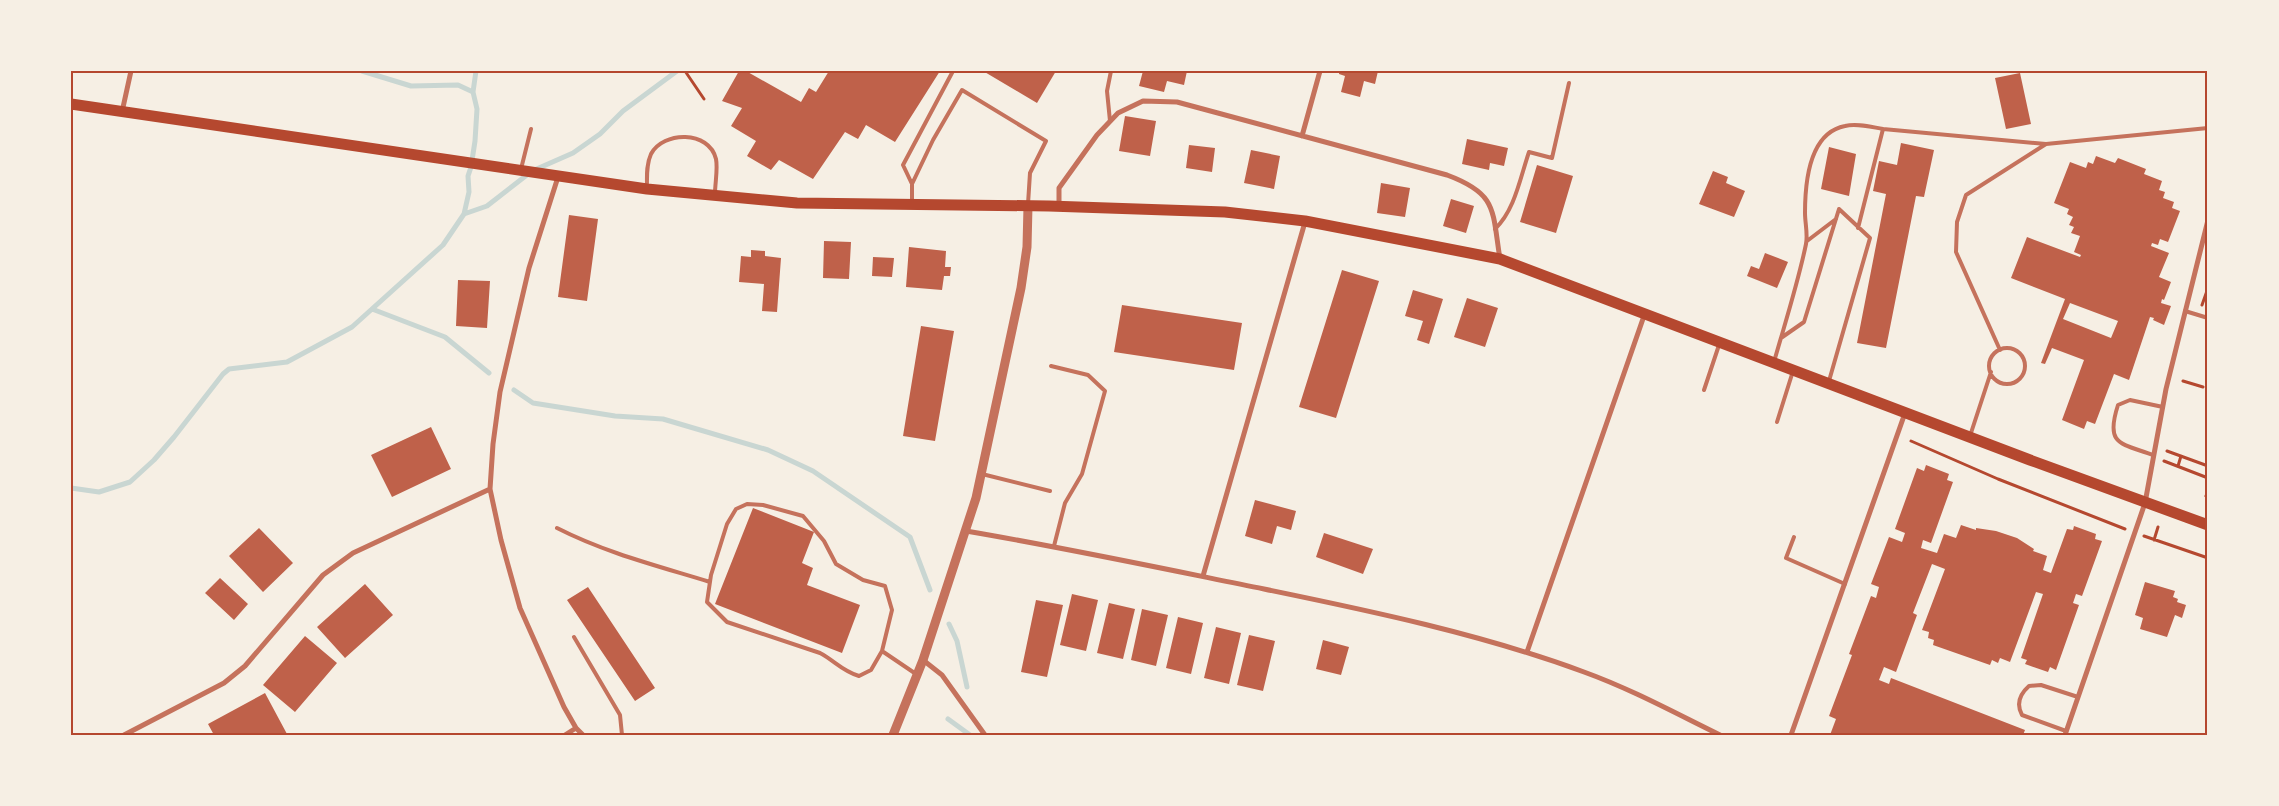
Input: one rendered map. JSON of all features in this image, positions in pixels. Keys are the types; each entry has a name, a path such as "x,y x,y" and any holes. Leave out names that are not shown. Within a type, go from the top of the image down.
{"main road":[{"path":"71,104 466,164 647,189 797,202 1226,212 1305,222 1500,259 2208,526"}],"street":[{"path":"122,112 131,71"},
{"path":"1302,136 1320,71"},
{"path":"1059,207 1059,188 1097,135 1118,113 1143,101 1177,102 1447,175 1465,182 1482,193 1492,209 1500,259"},
{"path":"558,176 529,268 500,392 493,444 490,489 501,540 520,608 564,707 576,728 583,735"},
{"path":"893,735 923,660 966,532 982,474 1021,288 1027,247 1028,206"},
{"path":"2065,733 2145,503 2162,407 2208,220"},
{"path":"1203,576 1305,222"},
{"path":"1527,652 1645,313"},
{"path":"1791,735 1905,413"},
{"path":"124,735 224,683 245,666 323,575 353,553 490,489"},
{"path":"966,532 1054,546 1366,610 1527,652 1586,672 1631,691 1720,735"},
{"path":"923,660 942,675 986,735"},
{"path":"565,735 576,728"}],"lane":[{"path":"912,184 903,165 953,71"},
{"path":"1110,121 1107,91 1111,71"},
{"path":"1495,229 1502,222 1510,208 1529,152 1552,158 1569,83"},
{"path":"912,205 912,184 932,140 962,90 1046,141 1030,173 1028,206"},
{"path":"1774,362 1807,241 1806,197 1812,162 1818,147 1834,130 1853,125 2046,144 2208,128"},
{"path":"520,171 532,129"},
{"path":"1858,228 1883,129"},
{"path":"647,189 648,163 659,143 675,137 690,137 705,144 716,159 715,196"},
{"path":"2000,350 1956,252 1957,222 1966,195 2046,144"},
{"path":"1780,338 1804,322 1839,209 1870,238 1828,383"},
{"path":"1807,241 1836,220"},
{"path":"2185,311 2208,318"},
{"path":"1704,390 1720,342"},
{"path":"1970,437 1991,372 1992,358 2000,350 2012,349 2022,355 2026,366 2024,373 2017,382 2005,384 1995,379 1991,372"},
{"path":"1051,366 1088,375 1105,391 1082,474 1065,503 1054,546"},
{"path":"1776,422 1794,370"},
{"path":"2153,455 2121,443 2114,438 2112,427 2118,405 2125,400 2162,407"},
{"path":"982,474 1050,491"},
{"path":"747,504 763,505 804,516 824,541 836,564 863,580 884,586 892,610 882,651 871,670 859,676 844,672 831,659 820,653 727,622 707,602 710,582 727,524 736,510 747,504"},
{"path":"557,528 586,542 638,562 710,582"},
{"path":"1794,536 1786,558 1845,584"},
{"path":"574,637 620,715 622,735"},
{"path":"882,651 916,674"},
{"path":"2065,733 2022,715 2018,707 2022,694 2028,686 2035,684 2078,697"}],"path":[{"path":"685,71 704,99"},
{"path":"2202,305 2208,288"},
{"path":"2182,381 2203,387"},
{"path":"1911,441 2061,504 2154,540 2208,558"},
{"path":"2167,451 2208,466"},
{"path":"2178,466 2181,456"},
{"path":"2164,461 2208,477"},
{"path":"2206,496 2208,492"},
{"path":"2154,540 2158,527"}],"building":[{"path":"739,71 746,71 801,102 809,88 816,92 829,71 940,71 895,142 866,125 858,139 845,132 813,179 779,160 771,170 747,156 756,141 731,126 742,108 722,101"},
{"path":"983,71 1056,71 1037,103"},
{"path":"1143,71 1187,71 1184,85 1167,81 1164,92 1139,86"},
{"path":"1339,71 1378,71 1375,84 1364,81 1360,97 1341,92 1345,76 1339,74"},
{"path":"2020,73 2031,124 2006,129 1995,78"},
{"path":"1125,116 1156,121 1150,156 1119,151"},
{"path":"1467,139 1508,148 1504,166 1490,163 1489,170 1462,164"},
{"path":"1901,143 1934,150 1924,197 1916,196 1886,348 1857,343 1886,194 1873,191 1879,161 1897,165"},
{"path":"1189,145 1215,148 1212,172 1186,168"},
{"path":"1829,147 1856,154 1849,196 1821,189"},
{"path":"1251,150 1280,156 1274,189 1244,183"},
{"path":"2096,156 2115,163 2118,158 2146,169 2144,174 2162,181 2159,190 2165,192 2163,198 2174,202 2172,208 2180,211 2168,242 2160,239 2158,245 2152,243 2151,246 2169,253 2159,277 2171,282 2161,303 2171,306 2164,325 2150,317 2129,380 2114,374 2095,424 2087,421 2084,429 2062,420 2084,360 2052,348 2045,364 2041,363 2065,299 2011,278 2027,237 2080,257 2081,255 2074,252 2080,236 2071,233 2074,227 2069,225 2073,217 2067,214 2069,209 2054,203 2070,162 2086,168 2088,162 2093,164","holes":["2070,303 2118,321 2111,338 2063,319"]},
{"path":"1537,165 1573,176 1556,233 1520,222"},
{"path":"1713,171 1728,177 1726,183 1745,191 1734,217 1699,204"},
{"path":"1381,183 1410,188 1405,217 1377,213"},
{"path":"1451,199 1474,206 1466,233 1443,226"},
{"path":"569,215 598,219 587,301 558,297"},
{"path":"824,241 851,242 849,279 823,278"},
{"path":"909,247 946,251 945,267 951,267 950,276 944,276 942,290 906,287"},
{"path":"751,250 765,251 765,256 781,258 777,312 762,311 764,284 739,282 741,256 751,257"},
{"path":"1765,253 1788,262 1777,288 1747,276 1751,266 1759,269"},
{"path":"873,257 894,258 892,277 872,276"},
{"path":"1342,270 1379,281 1336,418 1299,407"},
{"path":"458,280 490,281 487,328 456,326"},
{"path":"1413,290 1443,299 1429,344 1417,340 1423,321 1405,316"},
{"path":"1467,298 1498,308 1485,347 1454,337"},
{"path":"1122,305 1242,323 1234,370 1114,352"},
{"path":"921,326 954,331 935,441 903,436"},
{"path":"431,427 451,469 392,497 371,455"},
{"path":"1926,465 1949,474 1947,480 1953,482 1931,543 1923,540 1921,548 1937,553 1944,534 1956,538 1961,525 1976,530 1976,528 1996,531 2017,538 2034,549 2033,551 2047,556 2043,570 2051,573 2067,529 2073,530 2074,526 2096,534 2095,539 2102,541 2082,596 2076,594 2073,603 2079,605 2056,670 2050,667 2048,672 2025,664 2027,660 2021,658 2043,594 2036,592 2010,662 2000,658 1998,663 1992,660 1990,665 1933,645 1934,640 1928,638 1929,632 1922,630 1945,569 1932,564 1913,613 1917,615 1896,672 1884,667 1879,680 1889,684 1891,678 2025,730 2023,735 1830,735 1836,719 1829,716 1852,655 1849,654 1871,596 1876,598 1879,587 1871,584 1889,537 1902,542 1905,533 1895,529 1917,468 1924,471"},
{"path":"1255,500 1296,511 1291,530 1277,526 1272,544 1245,536"},
{"path":"753,508 814,532 802,563 813,568 807,585 860,605 842,653 715,604"},
{"path":"259,528 293,563 263,592 229,556"},
{"path":"1324,533 1373,549 1363,574 1316,557"},
{"path":"220,578 248,604 234,620 205,593"},
{"path":"2145,582 2175,591 2173,597 2178,599 2177,602 2186,605 2182,618 2175,615 2167,637 2140,629 2143,618 2135,615"},
{"path":"365,584 393,615 345,658 317,627"},
{"path":"588,587 655,688 635,701 567,600"},
{"path":"1072,594 1098,600 1086,651 1060,645"},
{"path":"1036,600 1063,605 1047,677 1021,672"},
{"path":"1109,603 1135,609 1123,659 1097,653"},
{"path":"1142,609 1168,615 1156,666 1131,660"},
{"path":"1178,617 1203,623 1191,674 1166,668"},
{"path":"1216,627 1241,633 1229,684 1204,678"},
{"path":"1249,635 1275,641 1263,691 1237,685"},
{"path":"305,636 337,663 295,712 263,685"},
{"path":"1323,640 1349,647 1341,675 1316,669"},
{"path":"265,693 287,734 214,735 208,724"}],"waterway":[{"path":"362,71 411,86 458,85 473,92"},
{"path":"71,488 99,492 130,482 154,460 229,369 287,362 352,327 443,245 464,214 469,192 468,176 475,141 477,109 473,92 476,71"},
{"path":"464,214 487,206 532,171 573,153 600,134 623,111 677,71"},
{"path":"372,309 445,337 489,373"},
{"path":"514,390 533,403 615,416 663,419 768,450 813,471 910,537 930,590"},
{"path":"949,624 957,641 967,687"},
{"path":"948,719 970,735"}]}
